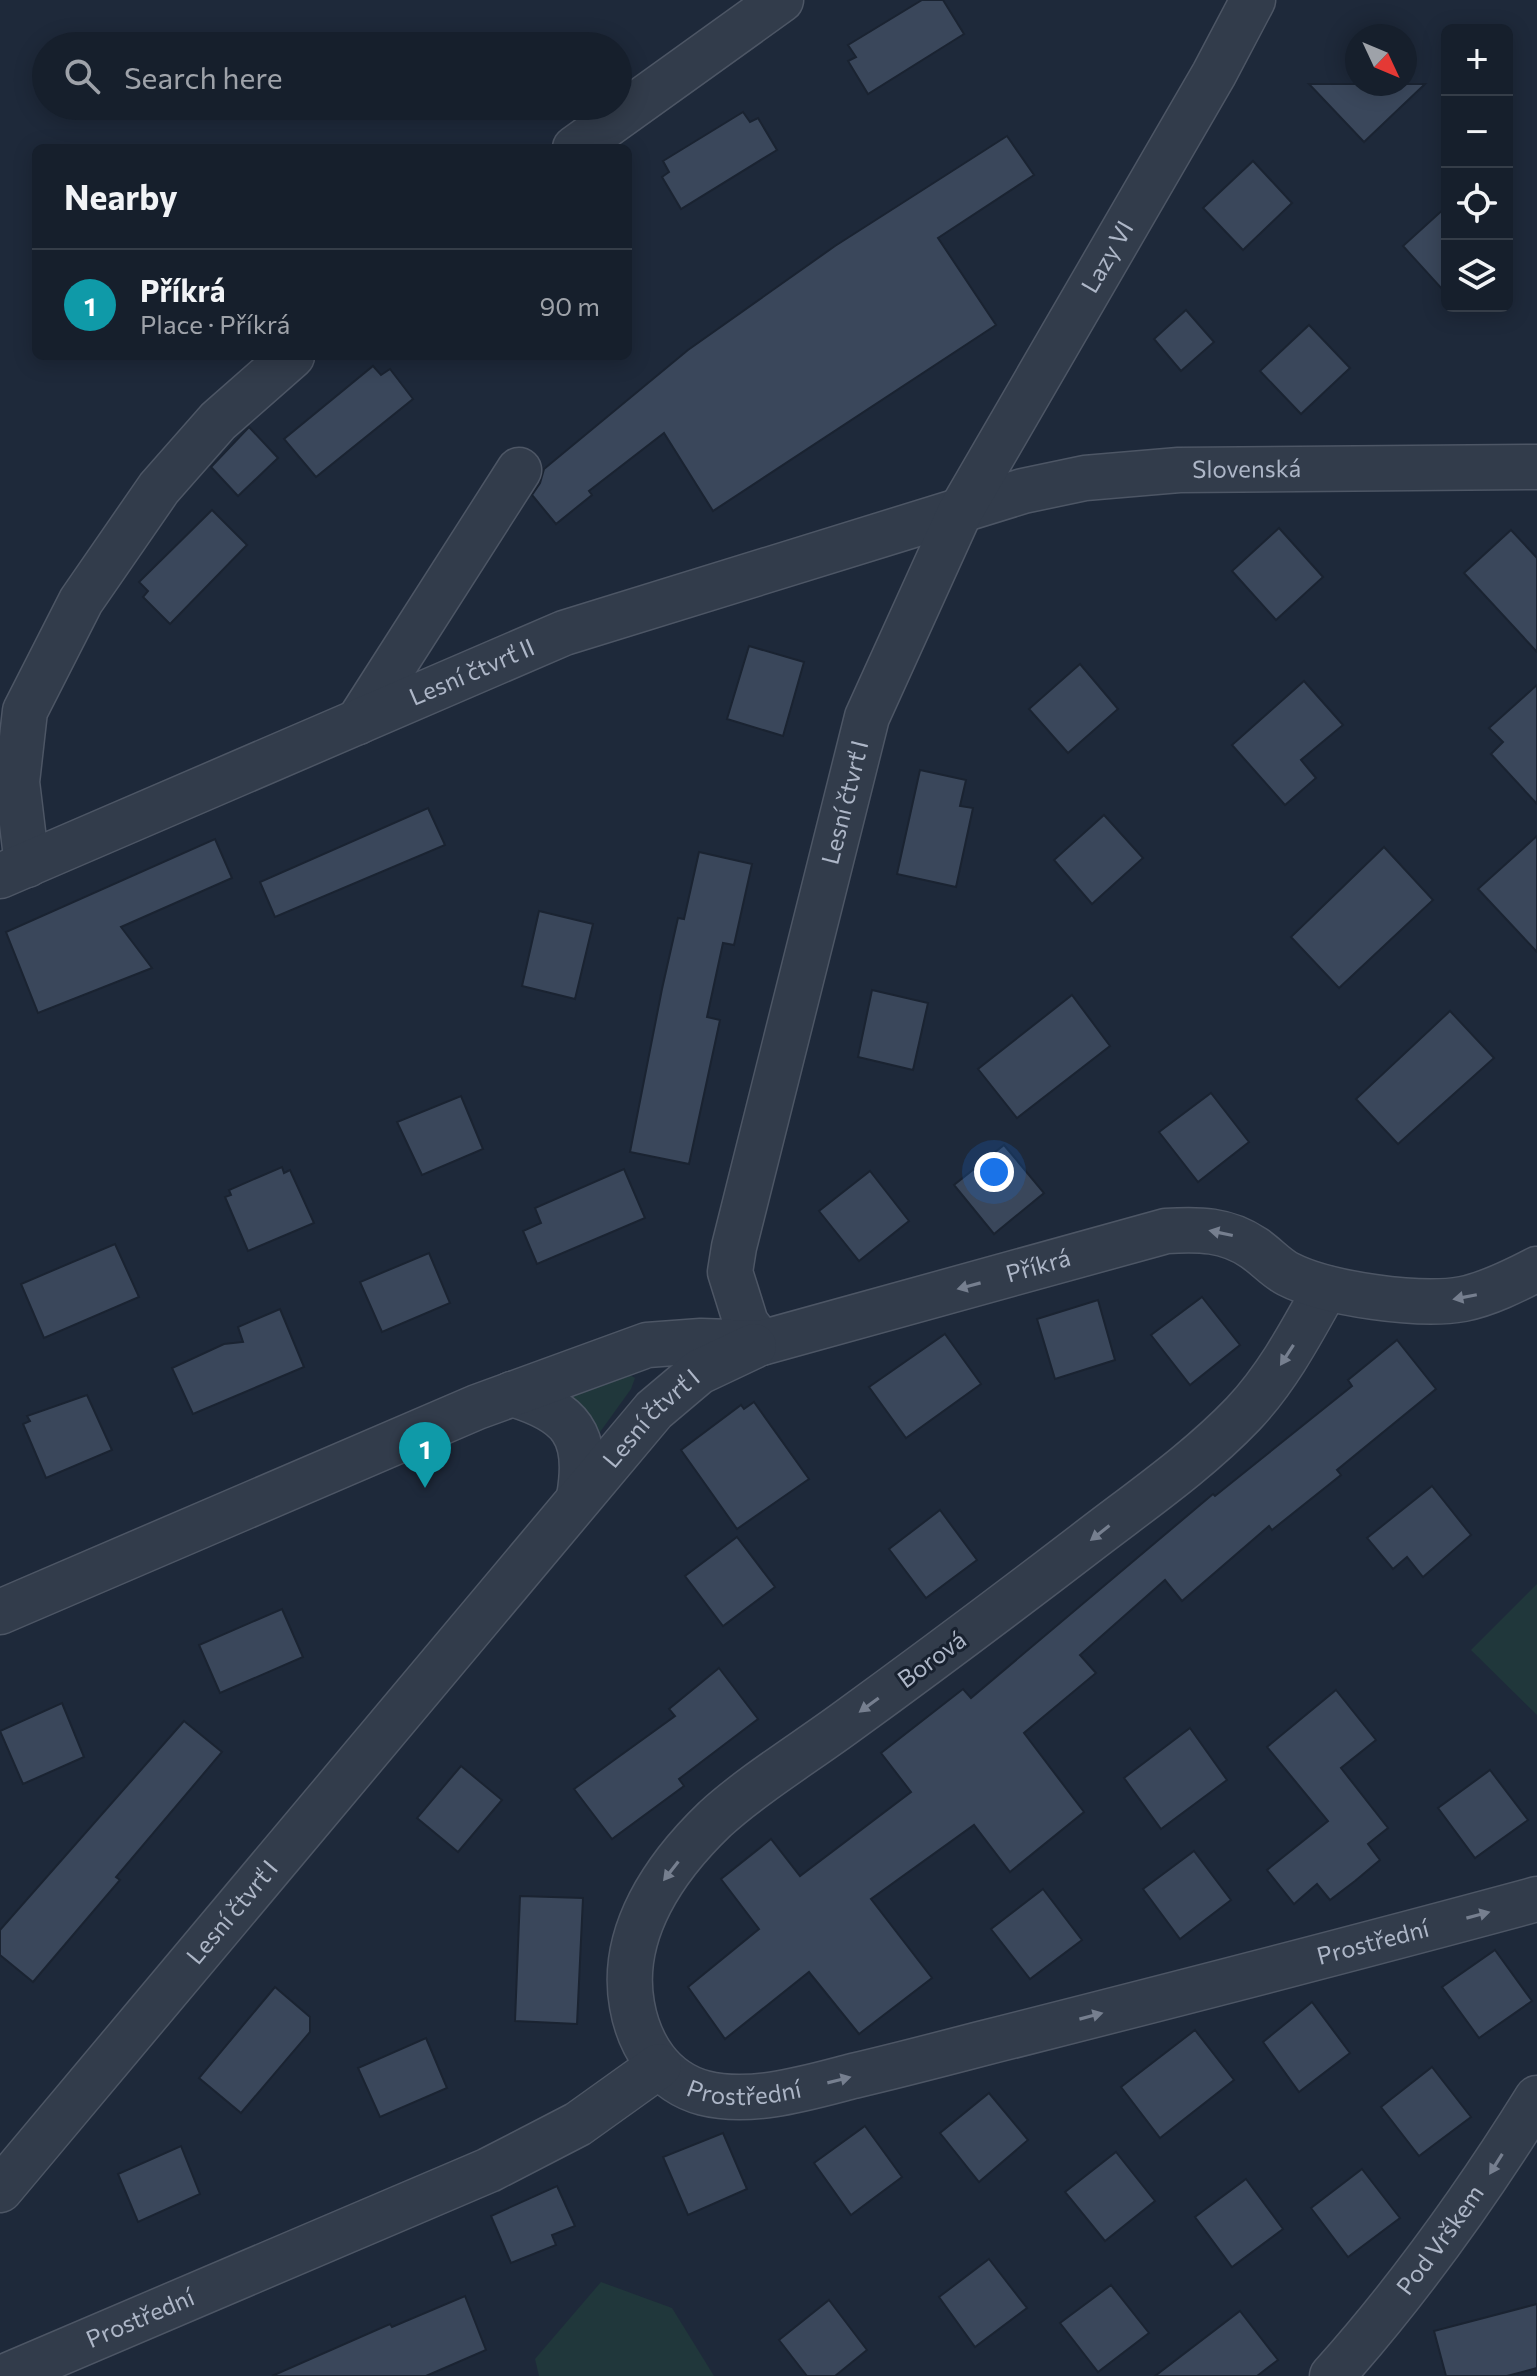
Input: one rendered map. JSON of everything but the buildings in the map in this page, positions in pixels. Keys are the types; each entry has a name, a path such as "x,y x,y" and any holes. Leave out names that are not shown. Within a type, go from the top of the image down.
{"street":[{"path":"632,107 781,0"},
{"name":"Lazy VI","path":"960,512 1214,74 1253,0"},
{"path":"581,144 614,120"},
{"path":"14,870 17,782 25,711 81,601 159,488 218,421 287,360"},
{"name":"Slovenská","path":"960,512 1023,491 1085,478 1179,470 1537,467"},
{"path":"358,722 519,470"},
{"name":"Lesní čtvrť II","path":"14,870 564,633 960,512"},
{"name":"Lesní čtvrť I","path":"0,2190 654,1410 699,1372 761,1343 746,1323 730,1272 734,1247 867,717 960,512"},
{"name":"Příkrá","path":"0,1612 512,1394 647,1345 701,1341 761,1343 1166,1231 1214,1231 1236,1237 1284,1272 1305,1282 1384,1298 1452,1300 1481,1294 1537,1269"},
{"name":"Borová","path":"659,2066 646,2048 637,2027 629,1981 632,1951 641,1923 655,1892 673,1867 716,1819 975,1628 1194,1460 1245,1412 1271,1381 1326,1288"},
{"path":"512,1394 541,1403 564,1418 580,1442 584,1469 579,1497"},
{"name":"Prostřední","path":"6,2376 489,2170 578,2124 659,2066 672,2079 709,2095 790,2091 1537,1899"},
{"name":"Pod Vrškem","path":"1332,2376 1371,2332 1486,2180 1537,2098"}],"green space":[{"path":"626,1373 635,1378 631,1389 600,1432 585,1422 568,1395"},
{"path":"1537,1584 1537,1715 1471,1650"},
{"path":"601,2282 672,2308 714,2376 539,2376 535,2359"}],"place":[{"name":"Příkrá","path":"425,1488"}]}
